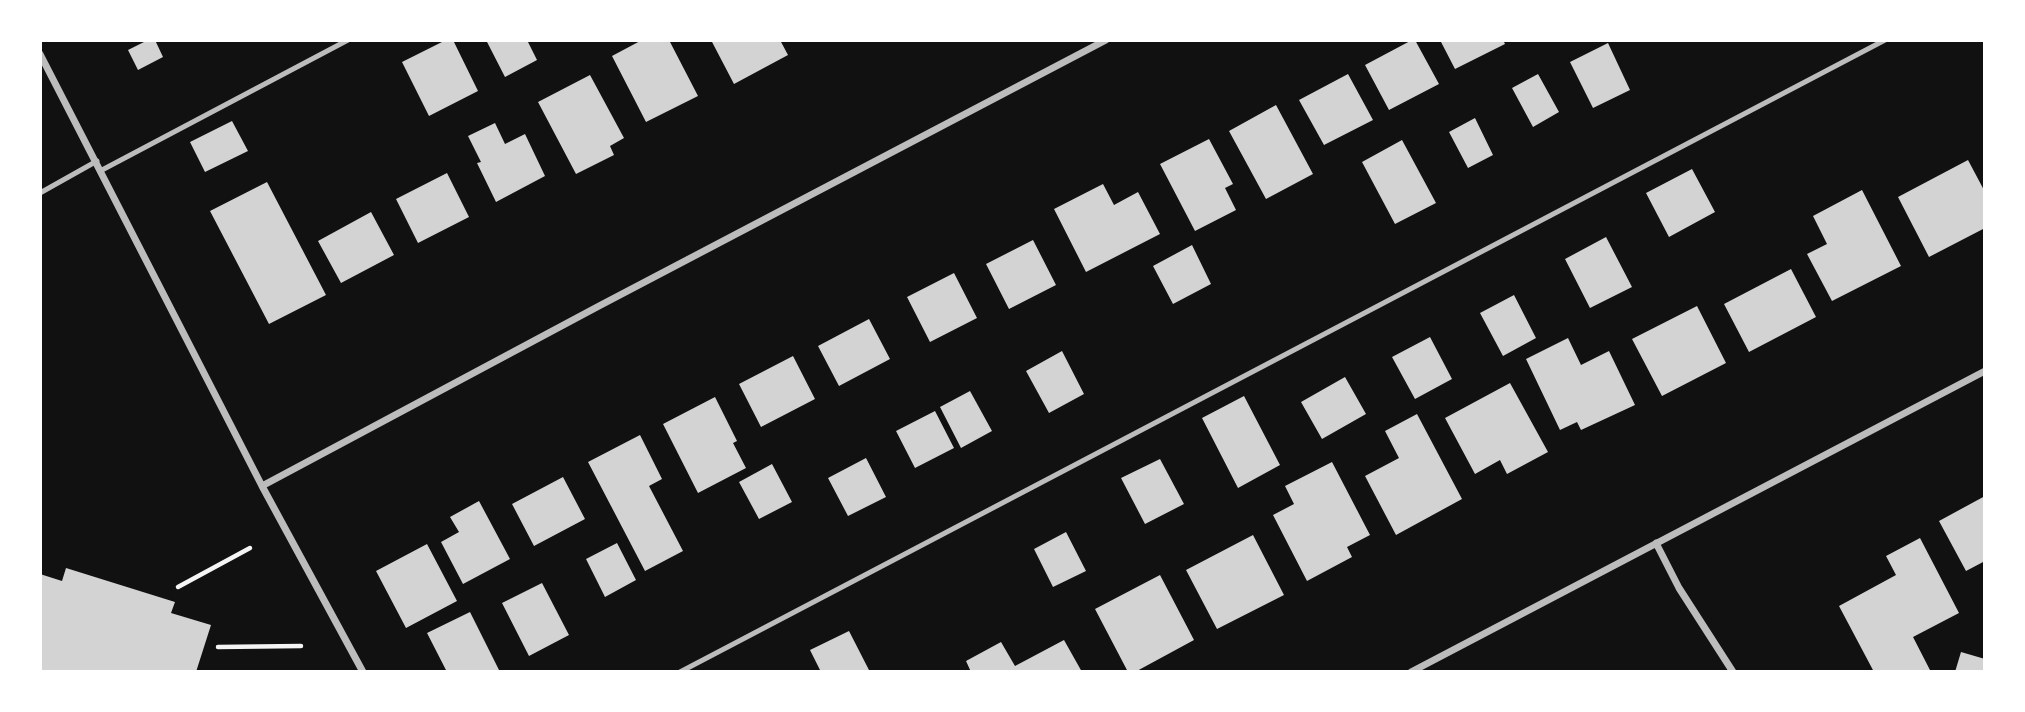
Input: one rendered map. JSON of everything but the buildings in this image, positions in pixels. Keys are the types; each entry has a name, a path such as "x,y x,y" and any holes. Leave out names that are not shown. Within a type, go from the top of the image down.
{"street":[{"path":"262,486 1106,40"},
{"path":"40,54 102,170 262,486 363,672"},
{"path":"1411,672 1985,371"},
{"path":"1656,543 1679,588 1733,672"}],"lane":[{"path":"102,170 348,40"},
{"path":"680,672 1885,40"},
{"path":"40,192 97,161"}],"path":[{"path":"178,587 250,548"},
{"path":"218,646 301,646"}]}
